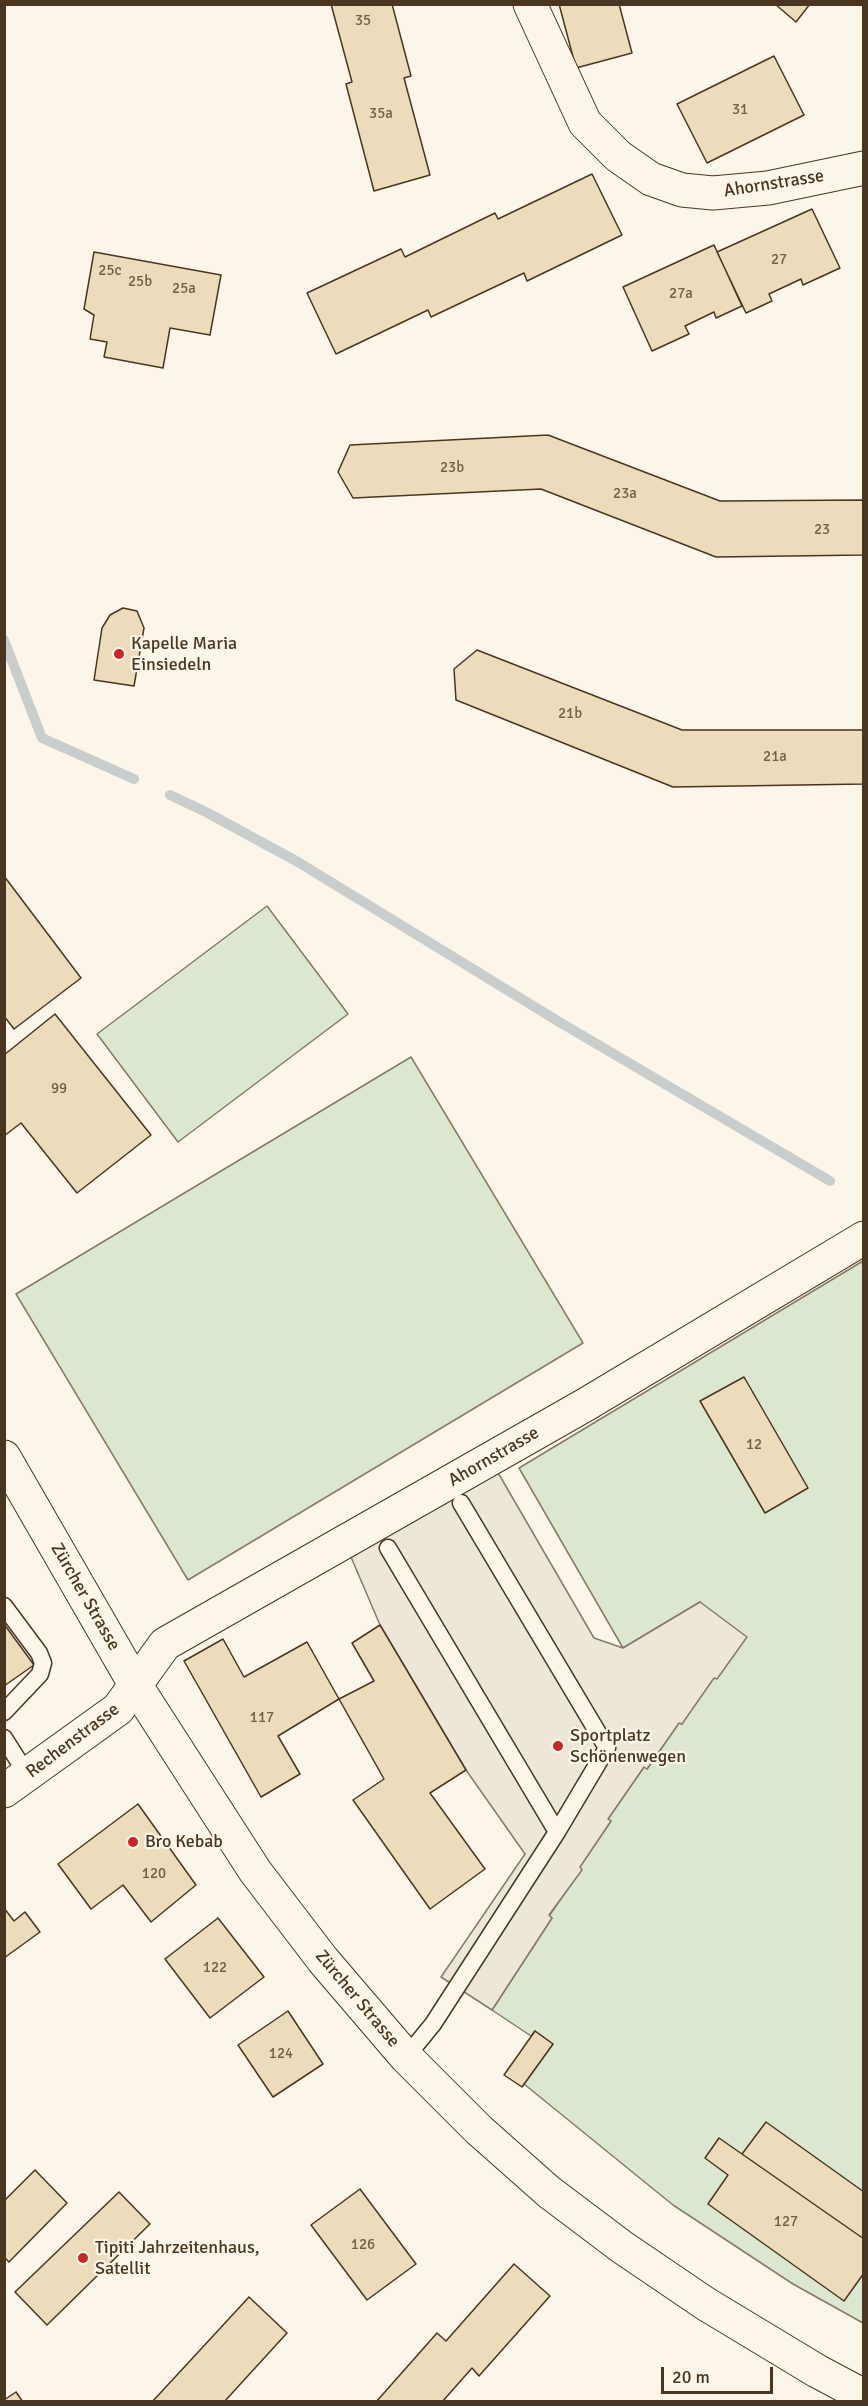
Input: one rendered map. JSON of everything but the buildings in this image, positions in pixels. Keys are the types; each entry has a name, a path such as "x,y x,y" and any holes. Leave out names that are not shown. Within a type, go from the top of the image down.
{"street":[{"name":"Ahornstrasse","path":"530,4 585,123 618,156 651,179 682,190 713,193 768,188 864,168"},
{"name":"Ahornstrasse","path":"136,1686 165,1644 585,1405 864,1238"},
{"name":"Zürcher Strasse","path":"4,1457 136,1686 255,1871 323,1960 406,2057 479,2130 549,2192 622,2247 706,2304 817,2371 864,2396"},
{"name":"Rechenstrasse","path":"16,1783 118,1710 136,1686"}],"lane":[{"path":"406,2057 433,2024 557,1832 607,1749 461,1503"},
{"path":"388,1548 557,1832"},
{"path":"4,1606 39,1653 43,1664 40,1674 4,1712"},
{"path":"4,1738 16,1783"}],"green space":[{"path":"267,906 348,1014 178,1142 97,1034"},
{"path":"411,1057 583,1343 188,1580 16,1294"},
{"path":"863,1261 863,2323 793,2284 673,2205 524,2084 553,2044 535,2031 531,2036 492,2010 552,1918 549,1916 581,1870 579,1868 611,1821 608,1819 644,1767 647,1769 679,1723 682,1724 700,1602 623,1648 519,1468"}],"shaded area":[{"name":"Sportplatz Schönenwegen","path":"497,1471 594,1638 623,1648 700,1602 747,1637 717,1679 714,1678 682,1724 679,1723 647,1769 644,1767 608,1819 611,1821 580,1867 582,1870 549,1915 552,1918 492,2010 441,1977 525,1854 466,1770 380,1625 351,1557"}],"waterway":[{"path":"4,640 42,738 134,779"},
{"path":"170,795 298,862 561,1023 830,1181"}],"place":[{"name":"Kapelle Maria Einsiedeln","path":"119,654"},
{"name":"Sportplatz Schönenwegen","path":"558,1746"},
{"name":"Bro Kebab","path":"133,1842"},
{"name":"Tipiti Jahrzeitenhaus, Satellit","path":"83,2258"}]}
